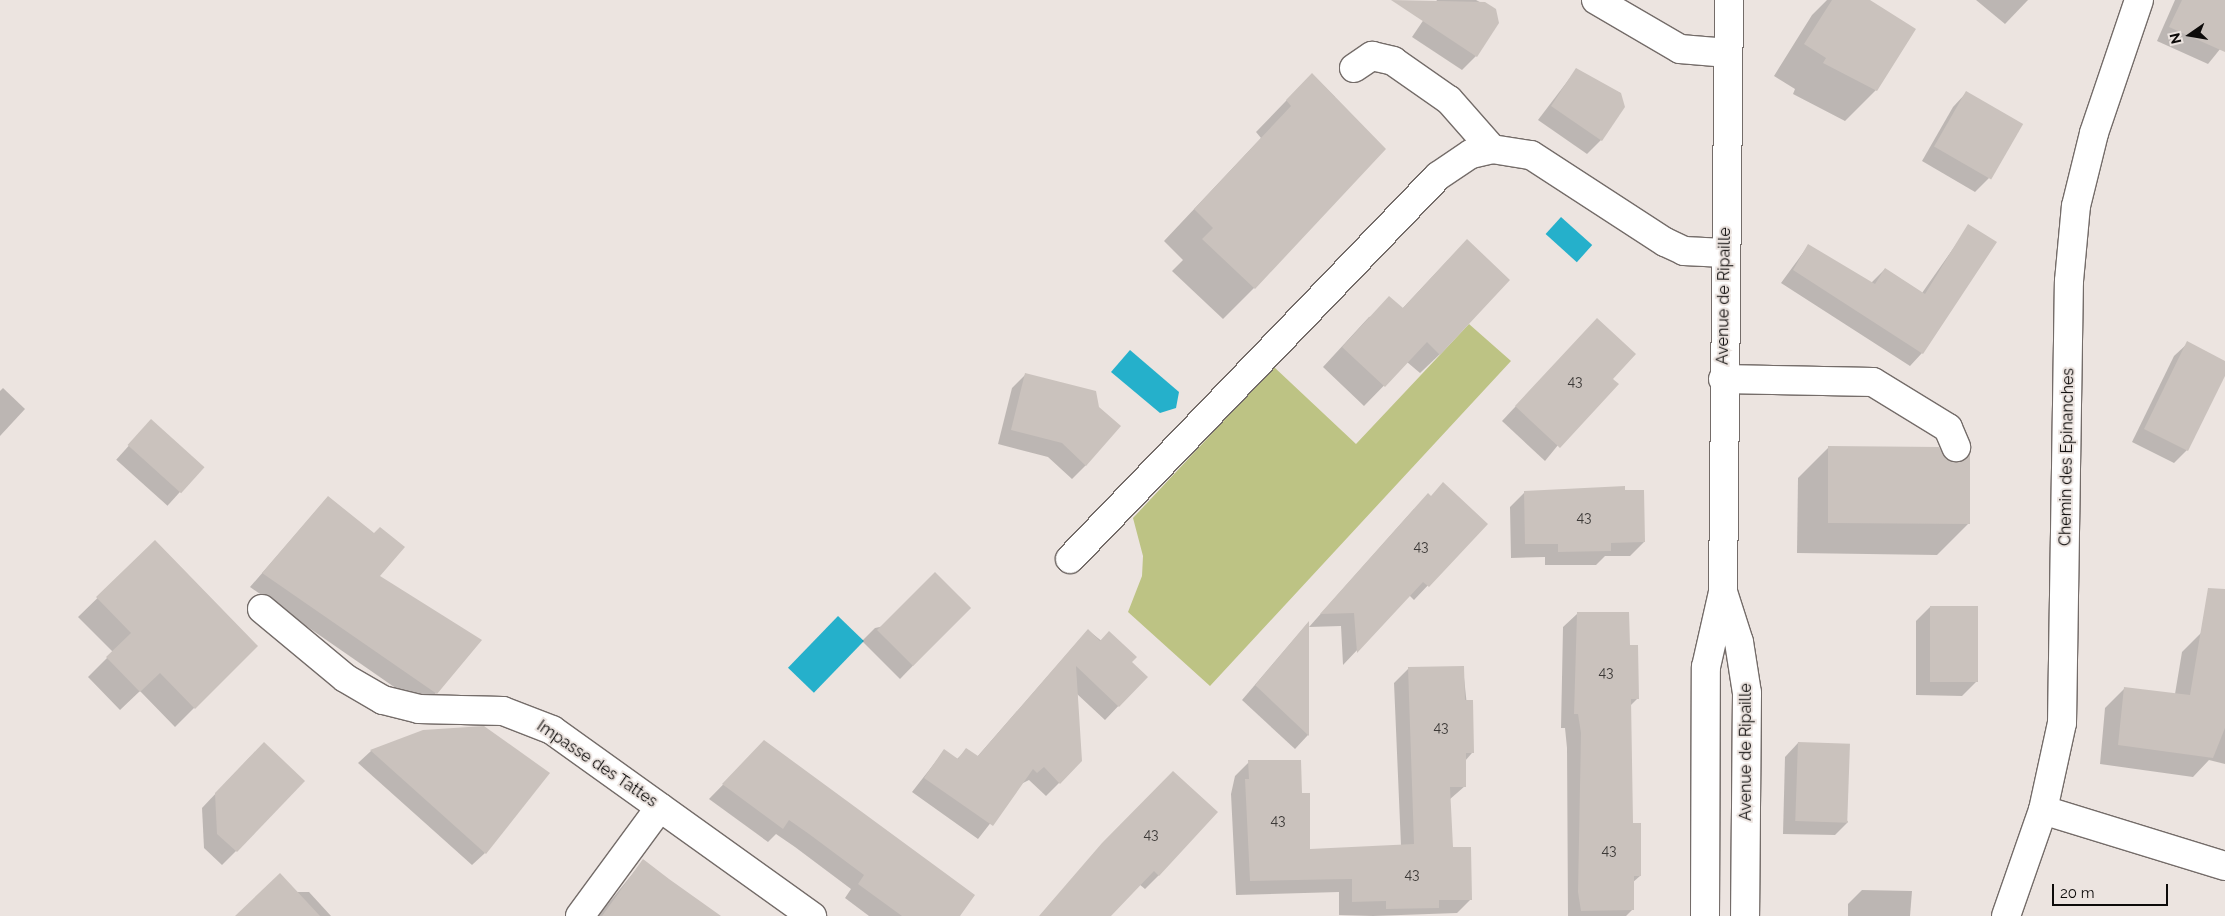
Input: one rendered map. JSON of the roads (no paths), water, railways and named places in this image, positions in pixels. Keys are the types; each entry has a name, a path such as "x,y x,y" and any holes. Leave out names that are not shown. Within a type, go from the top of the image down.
{"street":[{"path":"1596,0 1680,49 1728,53"},
{"name":"Avenue de Ripaille","path":"1705,916 1705,692 1723,592 1724,253 1729,0"},
{"name":"Chemin des Epinanches","path":"2006,916 2043,810 2055,767 2065,678 2071,246 2083,169 2139,0"},
{"path":"1354,68 1372,56 1393,61 1449,100 1492,149"},
{"path":"1070,558 1438,176 1454,162 1492,149 1518,151 1549,164 1684,251 1724,253"},
{"path":"1723,379 1873,382 1948,428 1956,447"},
{"name":"Avenue de Ripaille","path":"1723,592 1739,642 1747,693 1745,916"},
{"name":"Impasse des Tattes","path":"262,609 364,690 419,709 494,710 528,718 660,807 812,916"},
{"path":"580,916 660,807"},
{"path":"2043,810 2225,866"}],"water":[{"path":"1561,217 1592,245 1577,262 1546,234"},
{"path":"1130,350 1179,392 1176,408 1160,413 1111,372"},
{"path":"838,616 864,641 814,693 788,668"}]}
